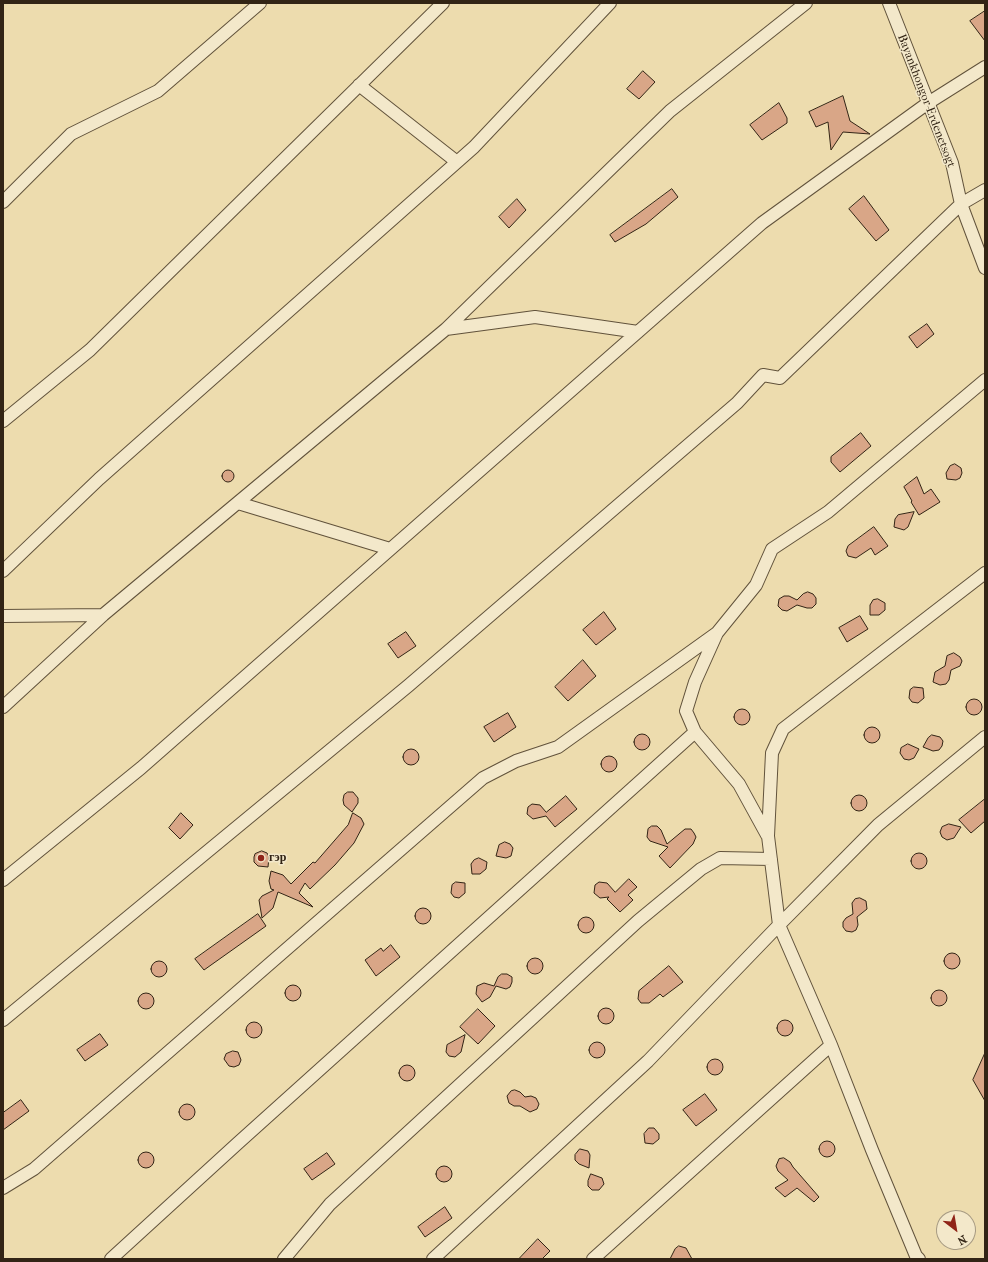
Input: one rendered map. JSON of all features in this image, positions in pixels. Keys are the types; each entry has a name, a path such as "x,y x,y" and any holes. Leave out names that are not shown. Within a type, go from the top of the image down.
{"street":[{"path":"3,202 71,134 158,91 260,3"},
{"path":"3,421 90,350 442,3"},
{"path":"3,571 99,479 474,147 610,3"},
{"path":"3,707 103,615 238,504 446,329 670,111 806,3"},
{"name":"Bayankhongor-Erdenetsogt","path":"889,3 952,163 961,204 985,268"},
{"path":"3,880 141,768 762,223 928,103 985,67"},
{"path":"359,86 457,162"},
{"path":"3,1020 408,686 737,404 762,375 780,378 961,204 985,190"},
{"path":"446,329 535,317 638,332"},
{"path":"768,836 739,784 695,732 686,711 695,682 717,633 756,585 772,549 828,512 985,380"},
{"path":"238,504 390,549"},
{"path":"919,1259 916,1256 831,1045 779,925 768,836 772,753 783,729 985,573"},
{"path":"3,616 103,615"},
{"path":"3,1188 34,1169 483,778 516,761 558,747 717,633"},
{"path":"111,1259 695,732"},
{"path":"433,1259 648,1062 779,925 878,825 985,737"},
{"path":"284,1259 330,1204 638,921 701,869 720,858 771,859"},
{"path":"593,1259 831,1045"}],"building":[{"path":"985,11 985,41 970,21"},
{"path":"643,71 655,82 639,99 627,89"},
{"path":"843,96 850,121 870,134 843,132 831,150 828,122 816,127 809,112"},
{"path":"779,103 787,118 787,123 762,140 750,125"},
{"path":"672,189 678,197 646,224 615,242 610,235"},
{"path":"864,196 889,230 876,241 849,209"},
{"path":"517,199 526,210 509,228 499,217"},
{"path":"927,324 934,334 917,348 909,337"},
{"path":"861,433 871,446 840,472 831,462 831,457"},
{"path":"955,464 961,468 962,473 960,478 956,480 947,479 946,473 950,466"},
{"path":"226,470 230,470 234,476 230,482 226,482 222,478 222,474"},
{"path":"917,477 924,494 931,489 940,502 919,515 904,487"},
{"path":"914,512 908,527 904,530 894,527 895,519 898,515"},
{"path":"874,527 888,546 875,555 871,548 856,558 848,556 846,551 848,546"},
{"path":"808,592 813,594 816,598 816,604 812,608 797,605 787,611 782,610 778,606 779,599 784,596 789,596 797,600 803,594"},
{"path":"878,599 885,603 885,610 879,615 870,615 870,605 873,600"},
{"path":"604,612 616,629 596,645 583,630"},
{"path":"860,616 868,629 847,642 839,628"},
{"path":"406,632 416,646 398,658 388,644"},
{"path":"954,653 960,657 962,661 960,666 951,670 949,680 946,684 940,685 933,682 935,672 945,666 947,656"},
{"path":"583,660 596,676 568,701 555,687"},
{"path":"914,687 923,688 924,698 918,703 912,702 909,698 910,690"},
{"path":"974,699 980,701 982,707 980,713 974,715 968,713 966,707 968,701"},
{"path":"742,709 748,711 750,717 748,723 742,725 736,723 734,717 736,711"},
{"path":"508,713 516,727 494,742 484,727"},
{"path":"872,727 878,729 880,735 878,741 872,743 866,741 864,735 866,729"},
{"path":"642,734 648,736 650,742 648,748 642,750 636,748 634,742 636,736"},
{"path":"932,735 940,737 943,741 939,750 933,751 923,747 928,738"},
{"path":"908,744 919,749 914,758 909,760 904,759 900,753 901,748"},
{"path":"411,749 417,751 419,757 417,763 411,765 405,763 403,757 405,751"},
{"path":"609,756 615,758 617,764 615,770 609,772 603,770 601,764 603,758"},
{"path":"348,792 353,792 358,798 358,803 352,812 344,805 343,800 344,795"},
{"path":"859,795 865,797 867,803 865,809 859,811 853,809 851,803 853,797"},
{"path":"566,796 577,809 555,827 546,816 533,819 527,814 528,807 532,804 540,805 546,812"},
{"path":"985,799 985,821 971,833 959,820"},
{"path":"181,813 193,825 180,839 169,828"},
{"path":"353,813 361,818 364,824 354,843 335,865 310,889 305,883 299,893 313,907 278,892 273,908 262,918 259,900 262,896 274,890 271,889 269,881 271,871 283,875 291,884 313,862 315,863 348,825"},
{"path":"949,824 961,827 954,838 947,840 942,837 940,832 942,827"},
{"path":"652,826 657,826 661,830 667,844 685,829 691,829 696,837 693,844 670,868 659,856 668,847 650,841 647,837 648,829"},
{"path":"505,842 510,844 513,848 511,856 506,858 496,856 499,845"},
{"name":"гэр","path":"262,851 267,853 269,857 268,867 258,866 254,862 255,854"},
{"path":"919,853 925,855 927,861 925,867 919,869 913,867 911,861 913,855"},
{"path":"479,858 487,862 486,869 480,874 472,874 471,864 474,860"},
{"path":"629,879 637,887 628,895 633,900 620,912 607,899 609,897 600,898 594,893 595,885 599,882 607,883 615,892"},
{"path":"456,882 465,883 465,893 459,898 454,897 451,893 452,885"},
{"path":"860,898 866,901 867,909 857,917 858,925 856,930 852,932 846,931 843,927 843,922 846,918 853,914 852,903 855,899"},
{"path":"423,908 429,910 431,916 429,922 423,924 417,922 415,916 417,910"},
{"path":"258,914 266,926 204,970 195,959"},
{"path":"586,917 592,919 594,925 592,931 586,933 580,931 578,925 580,919"},
{"path":"391,945 400,957 376,976 365,960 381,948 383,951"},
{"path":"952,953 958,955 960,961 958,967 952,969 946,967 944,961 946,955"},
{"path":"535,958 541,960 543,966 541,972 535,974 529,972 527,966 529,960"},
{"path":"159,961 165,963 167,969 165,975 159,977 153,975 151,969 153,963"},
{"path":"669,966 683,982 663,997 660,994 649,1003 641,1003 638,999 639,991"},
{"path":"502,974 507,974 512,977 510,987 506,989 496,986 490,997 482,1002 476,994 477,986 484,983 494,986 498,977"},
{"path":"293,985 299,987 301,993 299,999 293,1001 287,999 285,993 287,987"},
{"path":"939,990 945,992 947,998 945,1004 939,1006 933,1004 931,998 933,992"},
{"path":"146,993 152,995 154,1001 152,1007 146,1009 140,1007 138,1001 140,995"},
{"path":"606,1008 612,1010 614,1016 612,1022 606,1024 600,1022 598,1016 600,1010"},
{"path":"478,1009 495,1026 478,1044 460,1027"},
{"path":"785,1020 791,1022 793,1028 791,1034 785,1036 779,1034 777,1028 779,1022"},
{"path":"254,1022 260,1024 262,1030 260,1036 254,1038 248,1036 246,1030 248,1024"},
{"path":"100,1034 108,1045 85,1061 77,1050"},
{"path":"465,1035 461,1052 455,1057 449,1056 446,1052 447,1045"},
{"path":"597,1042 603,1044 605,1050 603,1056 597,1058 591,1056 589,1050 591,1044"},
{"path":"233,1051 238,1052 241,1060 239,1065 234,1067 229,1066 224,1059 226,1054"},
{"path":"985,1053 985,1101 973,1080"},
{"path":"715,1059 721,1061 723,1067 721,1073 715,1075 709,1073 707,1067 709,1061"},
{"path":"407,1065 413,1067 415,1073 413,1079 407,1081 401,1079 399,1073 401,1067"},
{"path":"515,1090 520,1092 525,1097 531,1096 536,1098 539,1104 537,1109 530,1112 520,1106 514,1106 509,1103 507,1096 511,1091"},
{"path":"705,1094 717,1110 696,1126 683,1110"},
{"path":"21,1100 29,1111 3,1130 3,1113"},
{"path":"187,1104 193,1106 195,1112 193,1118 187,1120 181,1118 179,1112 181,1106"},
{"path":"649,1128 654,1128 659,1134 659,1139 653,1144 645,1143 644,1134"},
{"path":"827,1141 833,1143 835,1149 833,1155 827,1157 821,1155 819,1149 821,1143"},
{"path":"580,1149 588,1151 590,1155 589,1168 579,1164 575,1160 575,1155"},
{"path":"146,1152 152,1154 154,1160 152,1166 146,1168 140,1166 138,1160 140,1154"},
{"path":"327,1153 335,1164 312,1180 304,1169"},
{"path":"784,1158 790,1162 819,1197 814,1202 797,1188 785,1197 775,1188 788,1180 778,1171 776,1166 779,1159"},
{"path":"444,1166 450,1168 452,1174 450,1180 444,1182 438,1180 436,1174 438,1168"},
{"path":"591,1174 602,1178 604,1184 599,1190 592,1190 588,1186 588,1181"},
{"path":"445,1207 452,1218 425,1237 418,1227"},
{"path":"538,1239 550,1251 542,1259 519,1259"},
{"path":"679,1246 686,1248 692,1259 670,1259 675,1249"}],"place":[{"name":"гэр","path":"261,858"}]}
